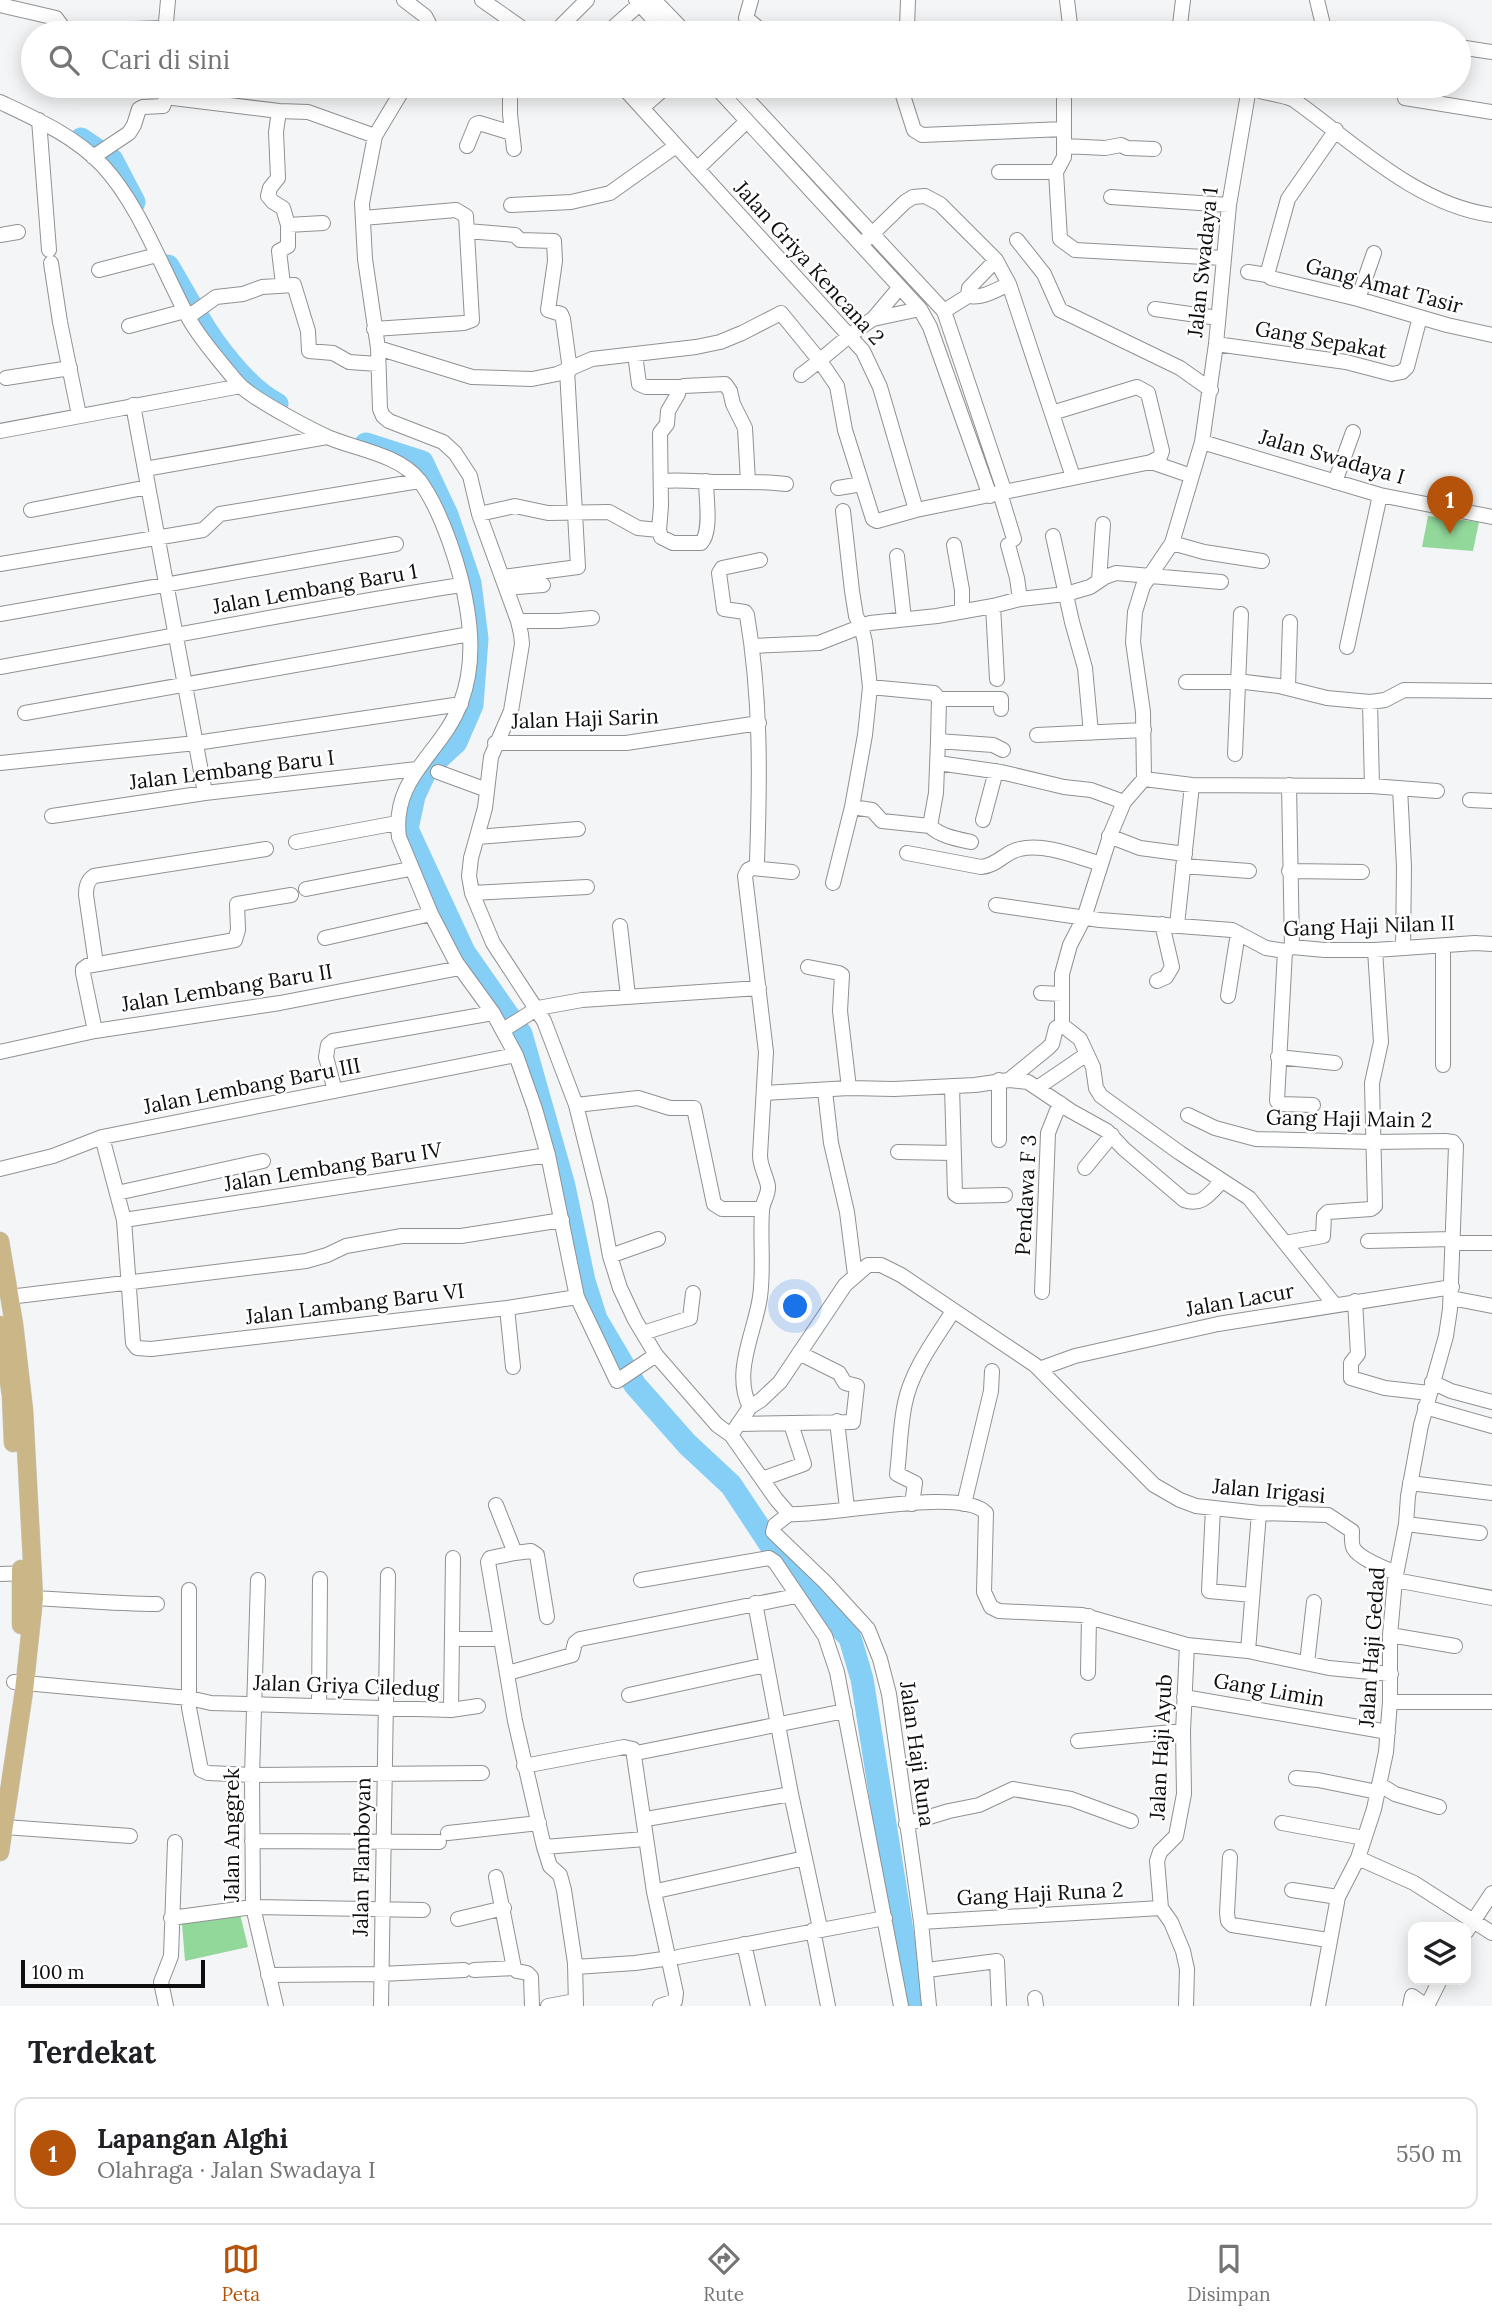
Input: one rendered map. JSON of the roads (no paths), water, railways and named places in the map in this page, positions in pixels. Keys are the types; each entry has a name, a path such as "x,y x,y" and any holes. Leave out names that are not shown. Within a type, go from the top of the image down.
{"main road":[{"path":"0,1241 24,1410 27,1574 21,1617 19,1686 5,1827 0,1852"},
{"path":"0,1325 27,1574 34,1598 0,1785"}],"street":[{"path":"166,21 168,0"},
{"path":"404,0 428,21"},
{"path":"482,0 512,21"},
{"path":"566,21 587,0"},
{"path":"654,0 674,21"},
{"path":"750,21 746,18 751,0"},
{"path":"908,0 908,21"},
{"path":"1067,0 1070,21"},
{"path":"1181,21 1183,0"},
{"path":"1317,0 1322,21"},
{"path":"619,21 640,1 656,21"},
{"path":"0,5 57,18 59,21"},
{"path":"1471,49 1492,52"},
{"path":"98,153 129,133 139,109 163,106 164,98"},
{"path":"173,98 308,112 375,136"},
{"path":"398,98 375,136 363,190 365,259 378,348 380,409 389,421 443,442 455,453 470,477 479,514 518,621 522,644 511,711 491,757 470,876 472,893 493,943 534,1010 576,1105 600,1201 610,1256 620,1288 656,1355 717,1425 735,1430 792,1424 853,1422 857,1386 845,1383 839,1373 799,1353"},
{"path":"511,98 514,149"},
{"name":"Jalan Griya Kencana 2","path":"633,98 869,360 880,387 916,510"},
{"path":"642,108 653,98"},
{"path":"726,98 920,309 930,327 998,494"},
{"path":"746,98 944,311 1011,542 1020,599"},
{"path":"904,98 914,130 922,135 1064,129"},
{"path":"1065,98 1064,157 1056,172 1060,239 1075,250 1223,258"},
{"name":"Jalan Swadaya 1","path":"1144,779 1144,730 1133,642 1136,605 1150,574 1172,543 1202,442 1211,390 1229,205 1245,98"},
{"path":"1292,98 1410,184 1438,200 1492,215"},
{"path":"1405,98 1492,112"},
{"path":"0,102 98,153 103,166 134,210 187,314 207,345 241,386 327,436 403,464 419,481 444,525 467,606 470,662 461,704 439,742 408,782 400,801 397,823 403,850 431,914 460,968 493,1013 507,1027 536,1109 548,1155 577,1297 617,1381 656,1355"},
{"path":"279,111 276,132 278,178 270,188 268,196 283,208 288,225 288,246 279,251 283,284"},
{"path":"39,120 50,256 79,415"},
{"path":"697,169 747,121"},
{"path":"467,146 476,124 479,123 512,133"},
{"path":"1268,275 1288,199 1336,130"},
{"path":"1064,146 1105,148 1121,145 1127,148 1154,149"},
{"path":"511,205 571,202 610,193 676,146"},
{"path":"999,172 1056,172"},
{"path":"861,244 905,202 913,197 925,196 940,204 996,261 1009,284 1073,477"},
{"path":"1111,197 1229,205"},
{"path":"363,218 456,209 467,223 472,320 464,323 374,329"},
{"path":"288,225 323,223"},
{"path":"467,223 515,235 520,240 554,241 555,261 548,310 561,314 563,318 578,567 504,582"},
{"path":"0,235 19,232"},
{"path":"1017,240 1044,275 1060,310 1180,368 1211,390"},
{"path":"1359,299 1374,253"},
{"path":"99,270 157,255"},
{"path":"968,296 969,288 996,261"},
{"name":"Gang Amat Tasir","path":"1248,272 1492,335"},
{"path":"129,326 187,314 216,297 243,294 283,284 296,285 308,331 309,351 333,353 349,362 378,364"},
{"path":"944,311 968,296 982,296 1009,284"},
{"path":"801,375 848,335 873,318 900,287"},
{"path":"873,318 920,309"},
{"path":"1155,309 1218,318"},
{"path":"378,348 472,377 532,379 568,370 592,359 720,342 781,313 837,386 845,430 870,513 877,521 916,510 1151,462 1160,457 1163,445 1148,393 1142,388 1137,387 1052,413"},
{"name":"Gang Sepakat","path":"1216,344 1346,362 1392,374 1407,367 1420,317"},
{"path":"635,354 639,384 646,387 725,384 745,428 748,482"},
{"path":"6,378 70,368"},
{"path":"0,431 241,386"},
{"path":"679,387 668,411 667,424 660,433 661,537 673,543 701,543 705,539 708,530 706,481"},
{"path":"133,405 205,793"},
{"path":"1335,482 1353,432"},
{"path":"145,469 327,436"},
{"name":"Jalan Swadaya I","path":"1202,442 1380,495 1492,517"},
{"path":"1151,462 1183,473"},
{"path":"0,564 202,530 220,514 419,481"},
{"path":"661,481 766,481 786,484"},
{"path":"838,488 862,484"},
{"path":"31,510 148,487"},
{"path":"1347,647 1380,495"},
{"path":"479,514 515,506 548,513 609,512 638,528 659,530"},
{"path":"832,883 852,807 870,687 861,626 856,616 852,591 843,511"},
{"path":"1099,581 1103,524"},
{"path":"1053,536 1085,667 1091,733"},
{"path":"1172,543 1204,552 1262,561"},
{"path":"0,614 396,544"},
{"path":"954,545 962,590 962,611"},
{"path":"897,556 904,619"},
{"path":"753,868 757,861 761,785 752,646 746,613 726,610 723,606 720,569 760,560"},
{"path":"752,646 819,643 861,626 993,606 1020,599 1066,594 1090,587 1116,573 1221,582"},
{"path":"504,582 543,585"},
{"name":"Jalan Lembang Baru 1","path":"0,667 320,607 461,585"},
{"path":"993,606 997,679"},
{"path":"1235,754 1241,614"},
{"path":"518,621 592,618"},
{"path":"1288,687 1290,622"},
{"path":"25,713 470,634"},
{"path":"1186,681 1288,687 1327,698 1370,702 1385,700 1404,690 1492,691"},
{"path":"870,687 934,693 939,699 938,762 930,826 932,830 971,842"},
{"path":"939,699 1000,699 1001,709"},
{"path":"1370,702 1373,786"},
{"path":"0,763 196,743 461,704"},
{"name":"Jalan Haji Sarin","path":"495,743 626,743 759,723"},
{"path":"1037,734 1144,730"},
{"path":"938,741 993,745 1003,750"},
{"path":"938,762 996,771 1057,786 1091,790 1124,802"},
{"name":"Jalan Lembang Baru I","path":"52,816 205,793 417,769"},
{"path":"984,820 996,771"},
{"path":"438,772 487,790"},
{"path":"1334,1304 1249,1198 1097,1091 1093,1067 1087,1054 1076,1034 1062,1025 1064,964 1084,918 1109,836 1124,802 1144,779 1192,785 1373,786 1437,791"},
{"path":"1177,925 1192,785"},
{"path":"1289,785 1288,949 1278,1057 1277,1101 1280,1104 1313,1105"},
{"path":"1400,788 1404,867 1403,948"},
{"path":"1470,800 1492,801"},
{"path":"852,807 872,810 882,821 930,826"},
{"path":"296,842 397,823"},
{"path":"477,837 578,829"},
{"path":"1109,836 1184,860 1249,871"},
{"path":"96,964 86,895 87,884 94,876 266,849"},
{"path":"907,853 981,867 992,866 999,859 1019,849 1044,849 1101,864"},
{"path":"750,1407 745,1390 745,1365 760,1298 762,1209 768,1186 760,1165 766,1052 745,876 748,870 753,868 792,872"},
{"path":"306,889 410,869"},
{"path":"1289,871 1362,872"},
{"path":"472,893 587,887"},
{"path":"95,1031 83,974 83,969 87,966 235,940 238,930 237,904 291,895"},
{"name":"Gang Haji Nilan II","path":"996,905 1060,912 1084,918 1222,929 1238,933 1266,948 1375,950 1492,944"},
{"path":"325,938 431,914"},
{"path":"1157,981 1166,977 1172,967 1162,923"},
{"path":"620,926 628,996"},
{"path":"1228,996 1238,933"},
{"path":"1443,946 1443,1065"},
{"path":"1284,1243 1322,1236 1324,1216 1328,1212 1371,1209 1375,1206 1372,1083 1381,1042 1375,950"},
{"path":"808,967 842,975 840,1011 849,1088"},
{"name":"Jalan Lembang Baru II","path":"0,1052 95,1031 279,1003 460,968"},
{"path":"507,1027 534,1010 582,1000 759,988"},
{"path":"1041,993 1062,994"},
{"path":"335,1091 326,1056 328,1045 333,1041 493,1013"},
{"path":"999,1140 1004,1080 1048,1048 1052,1044 1056,1028 1062,1025"},
{"path":"1037,1088 1087,1054"},
{"name":"Jalan Lembang Baru III","path":"0,1170 53,1156 102,1137 516,1055"},
{"path":"1278,1057 1335,1063"},
{"path":"764,1093 975,1085 1004,1080 1028,1082 1112,1135 1124,1149 1184,1200 1192,1203 1204,1200 1222,1181"},
{"path":"952,1086 955,1194 1005,1195"},
{"path":"735,1430 750,1407 780,1381 836,1296 855,1275 847,1212 826,1115 825,1091"},
{"path":"576,1105 639,1098 670,1108 694,1108 715,1204 722,1209 762,1209"},
{"name":"Pendawa F 3","path":"1042,1292 1048,1133 1060,1103"},
{"name":"Gang Haji Main 2","path":"1188,1115 1244,1137 1455,1143 1452,1241"},
{"path":"1085,1168 1112,1135"},
{"path":"102,1137 124,1220 129,1282"},
{"path":"898,1152 953,1153"},
{"name":"Jalan Lembang Baru IV","path":"124,1220 548,1155"},
{"path":"117,1192 264,1161"},
{"path":"9,1297 306,1261 327,1255 346,1245 402,1236 461,1236 562,1220"},
{"path":"610,1256 658,1239"},
{"path":"1368,1241 1492,1243"},
{"name":"Jalan Haji Gedad","path":"1318,2006 1338,1897 1358,1858 1378,1788 1388,1732 1390,1635 1395,1576 1406,1524 1410,1483 1429,1394 1446,1336 1451,1293 1452,1241"},
{"name":"Jalan Irigasi","path":"855,1275 868,1265 881,1265 901,1275 1039,1369 1154,1485 1180,1500 1196,1506 1259,1513 1328,1515 1350,1530 1355,1551 1395,1576 1492,1598"},
{"name":"Jalan Lambang Baru VI","path":"129,1282 133,1343 137,1348 151,1349 507,1308 577,1297"},
{"path":"643,1333 690,1318 693,1293"},
{"name":"Jalan Lacur","path":"1039,1369 1075,1356 1218,1324 1355,1301 1451,1293 1492,1306"},
{"path":"1355,1301 1358,1354 1351,1363 1351,1378 1385,1388 1429,1394 1451,1391 1492,1402"},
{"path":"507,1308 513,1367"},
{"path":"912,1504 915,1483 897,1474 905,1403 922,1360 953,1311"},
{"path":"964,1504 990,1391 992,1371"},
{"path":"1429,1394 1492,1426"},
{"path":"837,1422 847,1508"},
{"path":"762,1479 804,1464 792,1424"},
{"path":"735,1430 762,1479 789,1514 883,1504 964,1504 980,1507 986,1513 985,1592 991,1607 1006,1613 1089,1616 1187,1645 1248,1651 1307,1663 1391,1674"},
{"path":"1410,1483 1492,1493"},
{"path":"496,1505 515,1553"},
{"path":"1213,1508 1209,1591 1252,1595"},
{"path":"1248,1651 1259,1513"},
{"name":"Jalan Haji Runa","path":"789,1514 775,1525 773,1532 868,1629 880,1659 889,1694 921,1922 929,2006"},
{"path":"1406,1524 1480,1533"},
{"path":"547,1617 537,1555 531,1551 490,1558 488,1562 524,1766 550,1866 560,1875 564,1890 575,1967 575,2003 548,2006"},
{"path":"451,1710 453,1558"},
{"path":"641,1580 769,1558 775,1562 816,1623 830,1647 845,1711 901,2006"},
{"path":"0,1574 27,1574"},
{"name":"Jalan Flamboyan","path":"381,2006 388,1575"},
{"path":"319,1706 320,1579"},
{"name":"Jalan Anggrek","path":"258,1580 252,1774 253,1907 276,2006"},
{"path":"189,1590 189,1703 201,1770 208,1773 252,1774 482,1773"},
{"path":"515,1671 572,1655 575,1643 580,1639 796,1596"},
{"path":"34,1598 90,1600 103,1604 157,1604"},
{"path":"1307,1663 1314,1602"},
{"path":"755,1603 765,1665 806,1858 828,2006"},
{"path":"1088,1674 1089,1616"},
{"path":"1390,1635 1455,1646"},
{"path":"452,1639 494,1639"},
{"name":"Jalan Haji Ayub","path":"1186,2006 1187,1969 1171,1922 1161,1908 1157,1857 1177,1833 1184,1794 1183,1731 1187,1645"},
{"path":"629,1695 765,1665"},
{"name":"Jalan Griya Ciledug","path":"19,1686 189,1703 451,1710 478,1706"},
{"name":"Gang Limin","path":"1184,1697 1388,1732"},
{"path":"1390,1702 1492,1702"},
{"path":"640,1752 845,1711"},
{"path":"1078,1741 1183,1731"},
{"path":"524,1766 631,1747 638,1772 654,1892 674,1957 676,1998 675,2001 660,2006"},
{"path":"1296,1778 1378,1788 1439,1807"},
{"path":"906,1824 979,1805 1003,1796 1013,1788 1071,1799 1131,1821"},
{"path":"652,1818 791,1794"},
{"path":"252,1841 383,1843 443,1838 539,1823"},
{"path":"1282,1823 1364,1838"},
{"path":"5,1827 130,1836"},
{"path":"544,1847 645,1839"},
{"path":"166,2006 162,1982 171,1956 175,1842"},
{"path":"1230,1857 1227,1906 1228,1921 1232,1925 1328,1940"},
{"path":"661,1891 806,1858"},
{"path":"1358,1858 1414,1883 1463,1922"},
{"path":"496,1877 514,1968"},
{"path":"1292,1890 1338,1897"},
{"path":"1471,1924 1492,1894"},
{"path":"172,1918 253,1907 423,1910"},
{"path":"458,1919 504,1908"},
{"name":"Gang Haji Runa 2","path":"921,1922 1161,1908"},
{"path":"575,1967 674,1957 884,1918"},
{"path":"1471,1928 1492,1933"},
{"path":"744,1944 758,2006"},
{"path":"927,1970 997,1961 999,2006"},
{"path":"268,1975 381,1974 514,1968 530,1975 532,2006"},
{"path":"1410,2006 1412,1996 1427,2006 1438,1985"}],"waterway":[{"path":"81,139 112,160 134,202"},
{"path":"168,266 193,309"},
{"path":"198,317 243,378 277,404"},
{"path":"366,444 422,462 447,515 470,583 477,639 472,705 456,742 426,770 414,796 407,829 464,952 521,1034 564,1186 584,1281 596,1319 635,1385 687,1444 731,1485 784,1565 850,1638 862,1679 914,2006"}],"place":[{"name":"Lapangan Alghi","path":"1450,534"}]}
